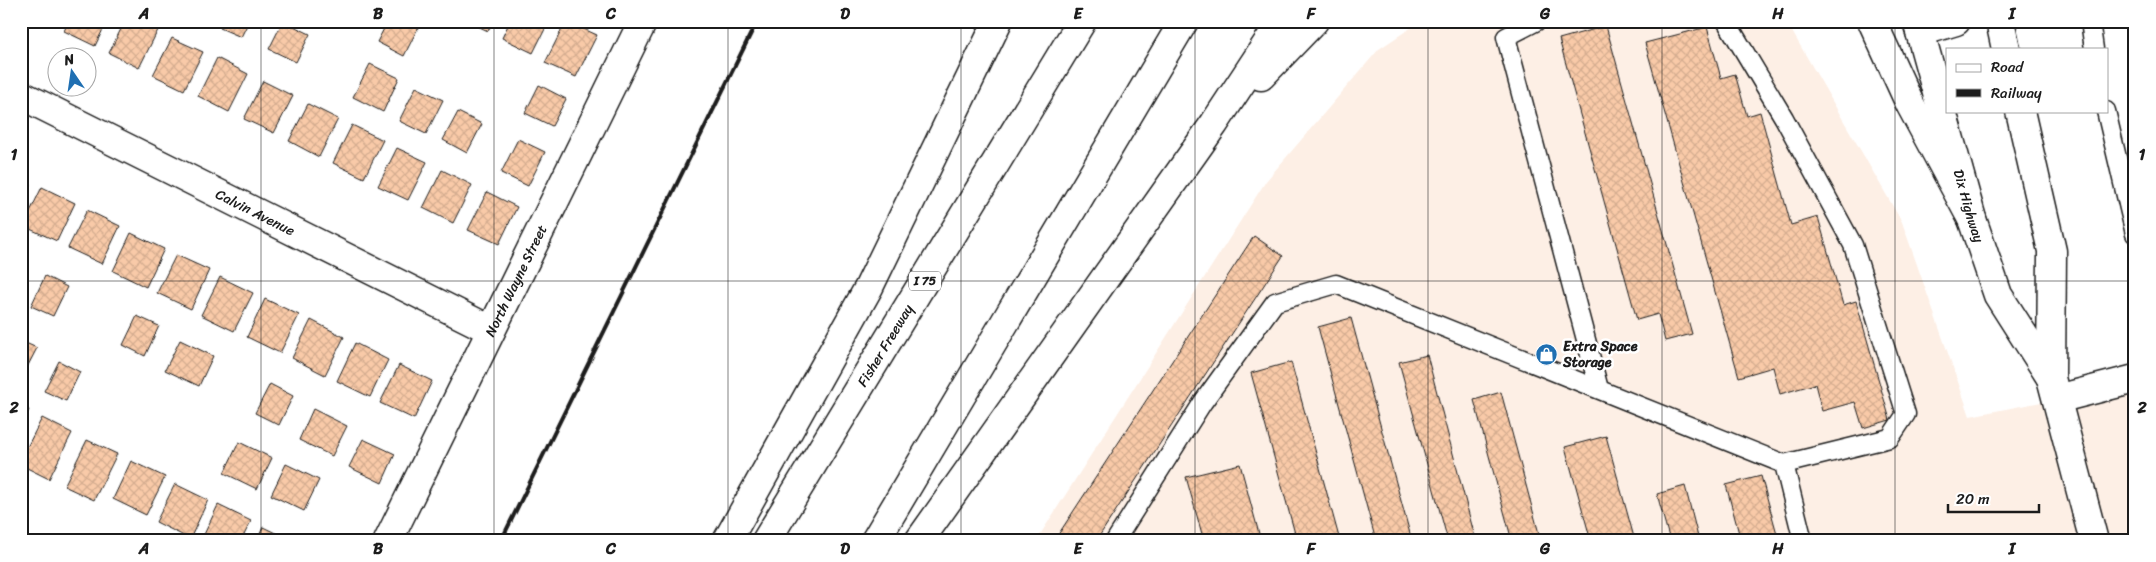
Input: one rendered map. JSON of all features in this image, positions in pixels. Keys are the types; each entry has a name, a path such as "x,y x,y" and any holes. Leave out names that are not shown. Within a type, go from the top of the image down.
{"main road":[{"name":"North Wayne Street","path":"388,541 643,21"},
{"path":"727,541 869,287 998,21"},
{"name":"Fisher Freeway","path":"766,541 1082,21"},
{"path":"875,541 1184,21"},
{"path":"919,541 1214,124 1282,21"},
{"path":"1214,124 1314,21"},
{"path":"1872,21 1910,104 1972,219"},
{"path":"1918,27 1956,21"},
{"path":"2000,21 2006,48"},
{"name":"Dix Highway","path":"1918,27 1972,219 1998,295 2054,389"},
{"name":"Calvin Avenue","path":"21,94 491,330"},
{"name":"Dix Highway","path":"2020,112 2052,251 2054,389 2094,541"},
{"path":"2054,389 2135,379"}],"lane":[{"path":"1537,21 1506,37 1599,389"},
{"path":"1115,541 1204,402 1275,302 1336,284 1784,464 1890,438 1906,414 1853,245 1784,118 1726,21"},
{"path":"2090,21 2094,48"},
{"path":"2106,112 2135,234"},
{"path":"1784,464 1803,541"}],"shaded area":[{"path":"1421,21 1786,21 1902,222 1970,416 2057,399 2135,379 2135,541 1036,541 1266,181 1379,49"}],"building":[{"path":"69,21 107,21 95,46 64,31"},
{"path":"125,21 140,21 158,30 139,68 109,53"},
{"path":"223,21 249,21 241,37 220,28"},
{"path":"283,21 310,34 296,62 269,49"},
{"path":"388,21 410,21 419,26 404,56 377,42"},
{"path":"467,21 493,21 488,31"},
{"path":"510,21 549,21 533,53 502,38"},
{"path":"566,21 597,35 576,77 545,63"},
{"path":"1606,26 1692,334 1665,341 1658,314 1637,320 1559,39"},
{"path":"1707,27 1721,78 1735,74 1747,116 1760,112 1791,225 1818,217 1843,305 1856,301 1890,420 1863,428 1855,402 1822,411 1815,384 1780,394 1773,367 1739,377 1645,43"},
{"path":"172,38 203,52 184,90 153,75"},
{"path":"217,58 248,74 229,112 198,96"},
{"path":"370,64 399,78 383,112 353,97"},
{"path":"263,81 293,96 274,133 244,119"},
{"path":"539,85 566,99 552,126 525,113"},
{"path":"416,87 443,100 426,134 399,121"},
{"path":"308,104 338,119 319,157 289,141"},
{"path":"458,112 482,124 467,153 443,140"},
{"path":"352,125 383,140 364,178 333,163"},
{"path":"518,139 545,152 528,186 501,173"},
{"path":"397,148 427,162 408,200 378,186"},
{"path":"442,170 472,185 453,223 423,208"},
{"path":"21,179 30,184 21,202"},
{"path":"42,187 75,203 57,241 23,226"},
{"path":"487,192 517,207 499,244 468,230"},
{"path":"87,210 120,226 102,264 68,248"},
{"path":"131,233 164,249 146,287 113,271"},
{"path":"1254,236 1283,256 1096,541 1054,541"},
{"path":"176,255 209,270 191,309 157,293"},
{"path":"45,276 67,287 53,316 31,306"},
{"path":"220,277 253,293 234,331 201,315"},
{"path":"265,299 299,315 280,353 247,337"},
{"path":"137,316 159,326 145,356 123,345"},
{"path":"1351,318 1412,541 1376,541 1318,327"},
{"path":"311,320 344,337 325,375 292,358"},
{"path":"180,340 213,356 199,386 165,370"},
{"path":"21,341 37,348 22,377 21,377"},
{"path":"355,343 388,360 370,397 337,381"},
{"path":"1427,355 1476,541 1448,541 1399,362"},
{"path":"59,361 80,372 66,401 44,391"},
{"path":"1291,362 1340,541 1297,541 1251,373"},
{"path":"399,365 432,381 414,419 380,403"},
{"path":"270,384 293,396 279,425 255,413"},
{"path":"1501,392 1541,541 1512,541 1474,400"},
{"path":"21,406 29,410 21,425"},
{"path":"313,409 347,426 332,456 299,440"},
{"path":"42,418 72,433 49,479 21,465 21,459"},
{"path":"1606,436 1635,541 1591,541 1565,447"},
{"path":"363,439 395,454 382,483 349,467"},
{"path":"87,440 117,454 94,500 64,486"},
{"path":"239,442 272,458 257,489 224,473"},
{"path":"131,461 165,477 146,515 113,499"},
{"path":"286,464 319,480 304,511 271,495"},
{"path":"1240,464 1261,541 1204,541 1186,477"},
{"path":"1761,476 1779,541 1741,541 1726,485"},
{"path":"175,484 208,500 190,539 156,522"},
{"path":"1685,486 1699,541 1670,541 1657,494"},
{"path":"218,505 251,521 241,541 201,541"},
{"path":"263,527 292,541 257,541"}],"railway":[{"path":"501,541 757,21"}],"place":[{"name":"Extra Space Storage","path":"1547,354"}]}
